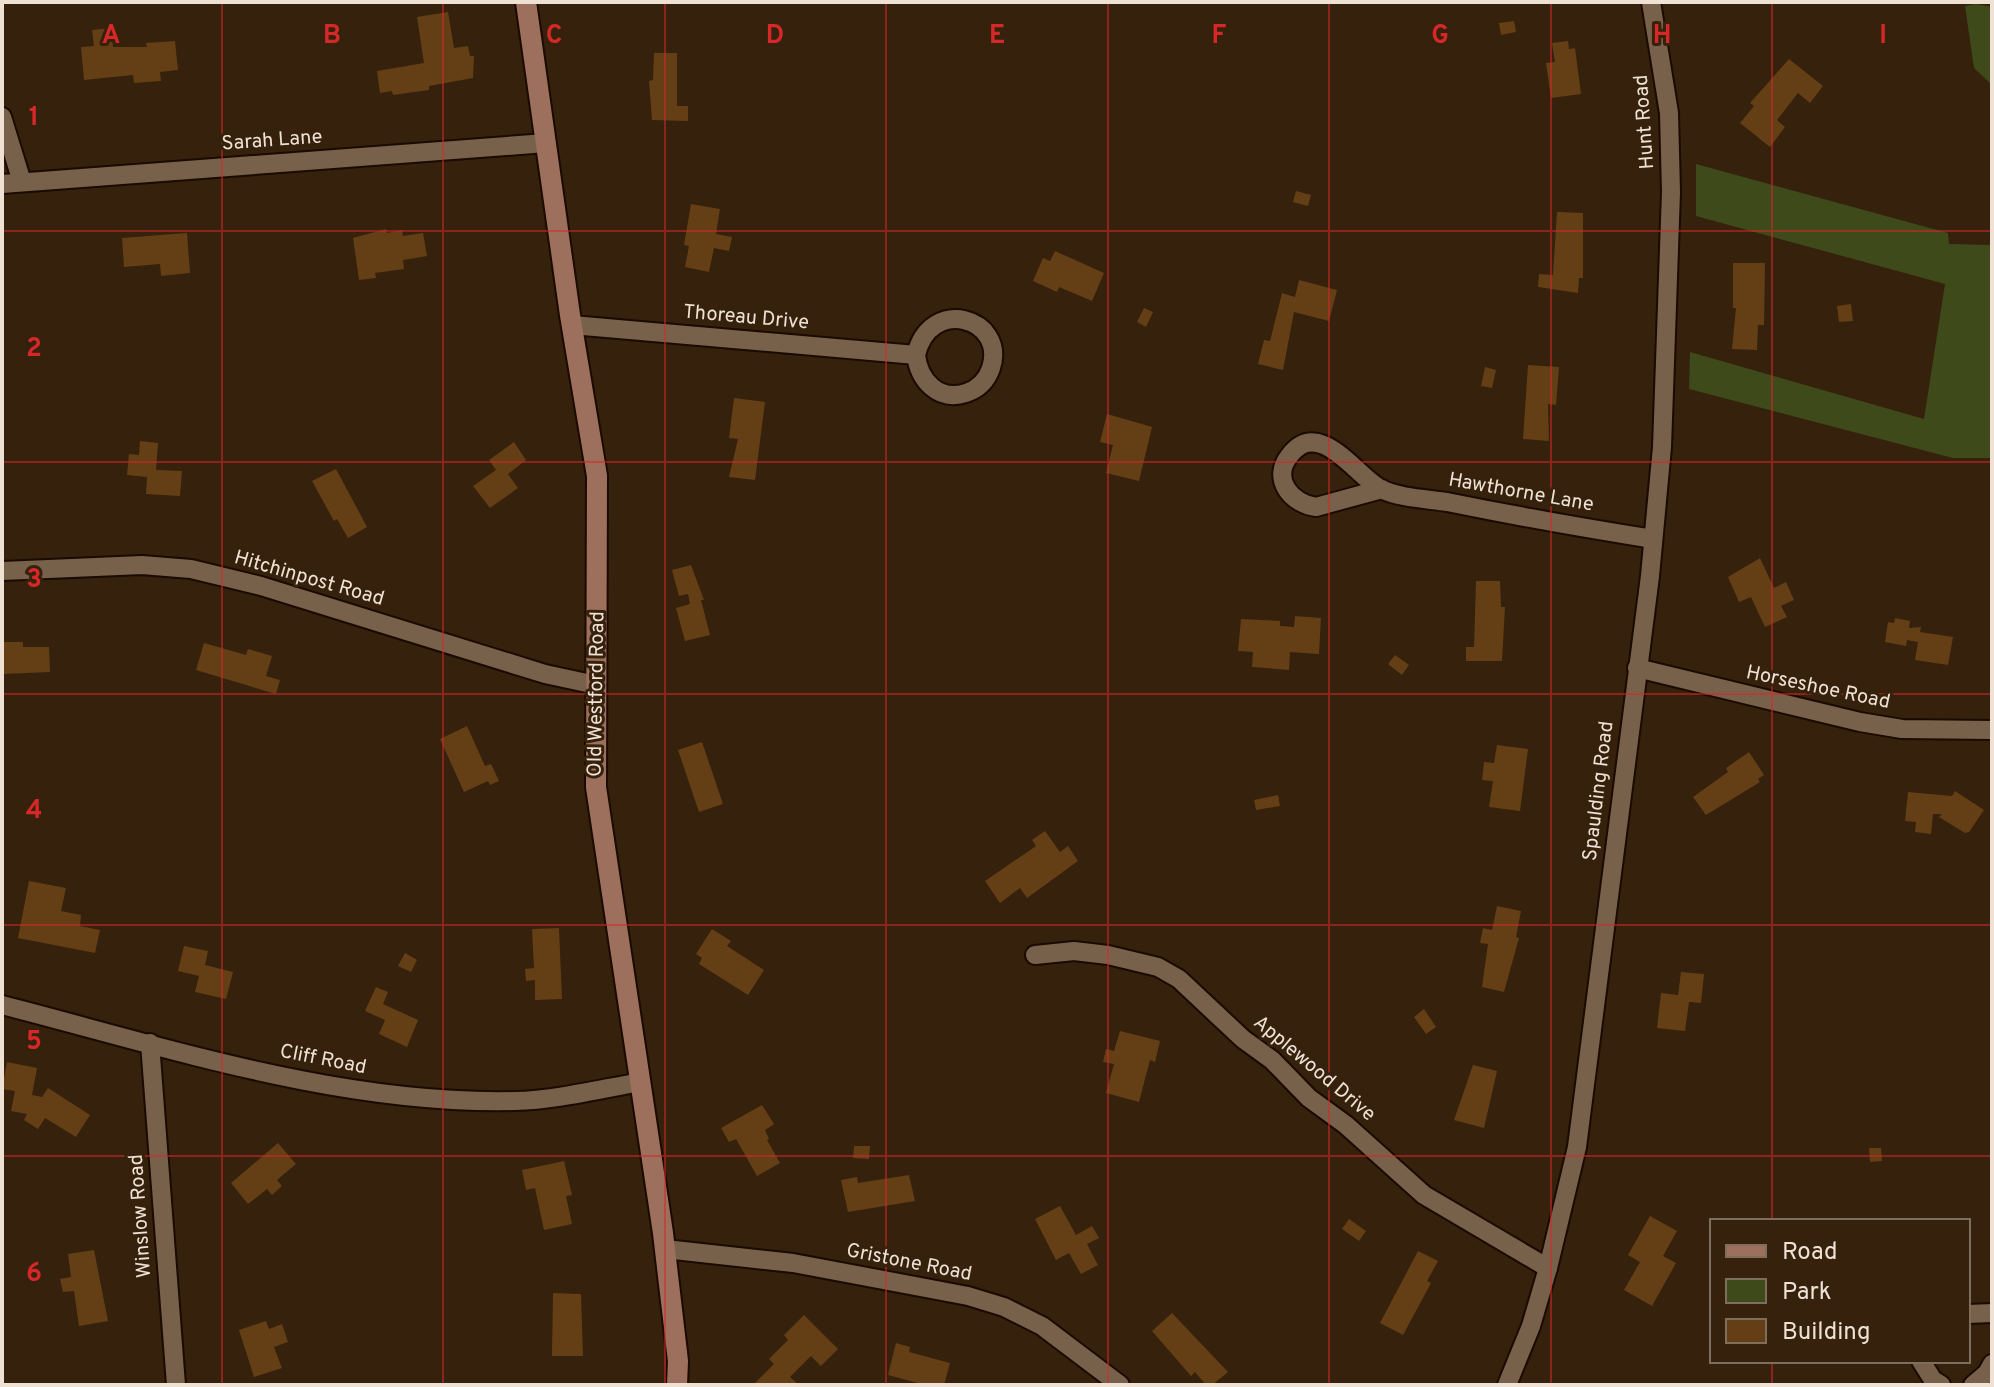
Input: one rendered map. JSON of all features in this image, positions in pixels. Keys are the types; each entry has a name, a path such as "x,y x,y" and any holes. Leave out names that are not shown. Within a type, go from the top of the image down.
{"main road":[{"name":"Old Westford Road","path":"526,2 597,476 596,787 665,1249 678,1361 677,1385"}],"street":[{"name":"Hunt Road","path":"1651,2 1669,113 1671,192"},
{"path":"2,117 22,182"},
{"name":"Sarah Lane","path":"2,184 546,143"},
{"name":"Spaulding Road","path":"1507,1385 1531,1326 1577,1147 1653,539 1662,447 1671,192"},
{"path":"959,318 981,329 988,338 993,363 981,385 957,395 932,388 923,379 916,355 925,332 935,324 959,318"},
{"name":"Thoreau Drive","path":"572,325 916,355"},
{"name":"Hawthorne Lane","path":"1382,489 1337,452 1318,443 1298,448 1284,464 1282,475 1289,494 1306,506 1316,507 1382,489 1653,539"},
{"name":"Hitchinpost Road","path":"2,571 142,565 191,569 276,590 545,674 596,685"},
{"name":"Horseshoe Road","path":"1637,668 1860,722 1902,729 1992,730"},
{"name":"Applewood Drive","path":"1035,955 1074,951 1108,955 1158,967 1179,979 1243,1039 1272,1060 1309,1098 1357,1134 1424,1195 1548,1268"},
{"name":"Cliff Road","path":"2,1005 150,1043 362,1091 442,1100 518,1101 641,1082"},
{"name":"Winslow Road","path":"150,1043 176,1385"},
{"name":"Gristone Road","path":"665,1249 793,1263 968,1296 1004,1307 1042,1326 1120,1385"},
{"path":"1970,1314 1992,1313"},
{"path":"1922,1363 1941,1385"},
{"path":"1973,1385 1992,1364"}],"green space":[{"path":"1976,4 1992,7 1992,85 1974,68 1965,6"},
{"path":"1696,164 1948,233 1949,244 1992,245 1992,458 1953,458 1689,389 1690,352 1924,419 1945,284 1696,216"}],"building":[{"path":"448,12 454,48 468,46 470,56 474,56 473,78 429,86 429,90 393,95 392,91 380,93 377,71 424,63 417,17"},
{"path":"1514,21 1516,32 1501,35 1499,23"},
{"path":"111,28 113,47 147,47 146,43 175,41 178,70 160,72 161,81 134,83 133,75 84,80 81,47 94,46 92,30"},
{"path":"1568,41 1569,49 1575,48 1581,94 1551,98 1546,63 1555,62 1552,43"},
{"path":"654,53 677,53 677,106 688,106 688,121 652,120 649,81 653,80"},
{"path":"1789,59 1823,86 1810,103 1798,93 1777,120 1785,127 1770,147 1740,123 1754,106 1750,103"},
{"path":"1296,191 1311,195 1308,206 1293,202"},
{"path":"691,204 720,209 716,234 732,237 729,251 714,248 709,272 685,267 689,246 684,245"},
{"path":"1557,212 1583,213 1583,278 1579,278 1578,293 1538,287 1539,274 1553,275"},
{"path":"386,229 387,233 402,230 403,236 423,233 427,256 403,260 404,269 375,273 376,278 359,280 353,238"},
{"path":"187,233 190,273 161,276 160,264 124,267 122,238"},
{"path":"1055,251 1104,273 1092,301 1059,287 1057,292 1033,281 1043,258 1050,261"},
{"path":"1733,263 1765,263 1764,325 1758,325 1757,350 1732,349 1736,308 1733,308"},
{"path":"1299,280 1337,290 1329,321 1294,312 1283,370 1258,364 1264,340 1270,341 1282,293 1295,297"},
{"path":"1851,304 1853,321 1839,322 1837,306"},
{"path":"1144,308 1153,312 1146,327 1137,322"},
{"path":"1528,365 1559,367 1556,405 1548,404 1549,441 1523,439"},
{"path":"1485,367 1496,370 1492,388 1481,386"},
{"path":"734,398 765,402 755,480 729,477 738,439 729,438"},
{"path":"1107,414 1152,427 1139,481 1106,473 1113,445 1100,442"},
{"path":"140,441 158,443 156,470 182,471 180,496 146,494 147,477 127,475 129,454 139,455"},
{"path":"514,442 526,460 508,474 518,488 490,508 473,486 496,470 489,460"},
{"path":"336,469 367,527 348,538 337,519 334,521 312,481"},
{"path":"1760,558 1774,588 1786,582 1794,600 1781,606 1787,617 1765,627 1751,597 1739,602 1728,577"},
{"path":"691,565 704,600 701,600 710,635 685,641 676,608 690,604 688,594 679,596 672,570"},
{"path":"1476,581 1500,581 1501,607 1505,607 1502,661 1466,661 1466,647 1474,647"},
{"path":"1295,616 1321,618 1319,654 1290,652 1289,670 1252,667 1253,652 1238,651 1241,619 1280,621 1280,626 1294,627"},
{"path":"1895,618 1910,621 1909,628 1921,627 1920,632 1953,637 1948,665 1915,660 1918,642 1907,640 1906,646 1885,642 1888,622 1894,623"},
{"path":"2,642 23,642 23,647 49,647 50,672 2,674"},
{"path":"204,643 246,655 248,649 272,656 266,676 280,680 276,694 196,670"},
{"path":"1395,655 1409,665 1402,675 1388,664"},
{"path":"467,726 485,766 491,764 499,781 490,785 488,781 464,792 440,739"},
{"path":"702,742 723,804 699,812 678,750"},
{"path":"1497,745 1528,749 1520,811 1489,807 1493,781 1482,780 1484,762 1494,763"},
{"path":"1749,752 1764,775 1758,779 1760,782 1706,815 1693,797 1728,772 1726,768"},
{"path":"1955,791 1984,810 1969,832 1965,833 1939,817 1942,814 1933,814 1931,834 1915,832 1916,822 1905,821 1908,792 1952,796"},
{"path":"1278,795 1280,806 1256,810 1254,800"},
{"path":"1045,831 1060,852 1068,846 1078,861 1027,898 1020,888 1000,903 985,881 1036,846 1032,840"},
{"path":"29,881 66,888 61,911 81,915 80,926 100,930 95,953 18,938"},
{"path":"1497,906 1521,911 1516,937 1519,938 1504,992 1482,987 1488,944 1480,943 1483,928 1492,930"},
{"path":"559,928 562,999 535,1000 535,980 526,981 525,969 534,968 532,929"},
{"path":"712,929 731,941 727,946 764,970 748,995 699,964 702,958 696,954"},
{"path":"184,946 208,951 205,965 233,972 226,999 195,992 199,976 178,971"},
{"path":"405,953 417,960 411,972 398,966"},
{"path":"1681,972 1704,974 1701,1003 1689,1002 1685,1031 1657,1028 1661,993 1678,995"},
{"path":"376,987 388,992 383,1004 418,1020 407,1047 379,1034 385,1020 365,1011"},
{"path":"1424,1009 1436,1027 1426,1034 1414,1017"},
{"path":"1120,1031 1160,1041 1155,1062 1150,1060 1139,1102 1106,1093 1114,1064 1103,1062 1106,1049 1114,1051"},
{"path":"7,1062 37,1068 32,1095 42,1097 48,1088 90,1115 76,1137 45,1118 38,1129 24,1120 27,1114 11,1111 15,1091 2,1089"},
{"path":"1473,1065 1497,1071 1484,1128 1454,1120"},
{"path":"762,1105 774,1124 765,1130 780,1163 757,1176 736,1139 729,1142 721,1128"},
{"path":"278,1143 296,1164 277,1180 282,1186 272,1195 267,1189 248,1204 231,1183"},
{"path":"854,1146 870,1146 869,1159 853,1158"},
{"path":"1869,1148 1881,1148 1882,1161 1870,1162"},
{"path":"564,1161 572,1195 566,1196 572,1224 544,1230 535,1188 526,1190 522,1170"},
{"path":"909,1175 915,1201 848,1212 841,1180 857,1177 858,1183"},
{"path":"1060,1206 1076,1235 1092,1226 1099,1238 1087,1244 1098,1265 1081,1274 1069,1253 1056,1260 1035,1219"},
{"path":"1650,1216 1677,1231 1663,1256 1676,1263 1652,1306 1624,1290 1640,1262 1628,1255"},
{"path":"1349,1219 1366,1231 1359,1241 1342,1229"},
{"path":"94,1250 108,1321 79,1326 74,1291 63,1292 60,1279 71,1277 68,1254"},
{"path":"1418,1251 1438,1261 1427,1281 1431,1283 1403,1335 1380,1323"},
{"path":"553,1293 581,1294 583,1356 552,1356"},
{"path":"1172,1313 1228,1372 1212,1385 1206,1385 1195,1372 1191,1376 1152,1331"},
{"path":"804,1315 838,1349 821,1366 811,1356 790,1377 799,1385 753,1385 774,1364 769,1359 788,1340 784,1335"},
{"path":"266,1321 269,1329 282,1324 288,1342 274,1347 282,1368 254,1377 239,1330"},
{"path":"896,1343 910,1347 909,1352 950,1363 944,1385 925,1385 888,1375"}]}
